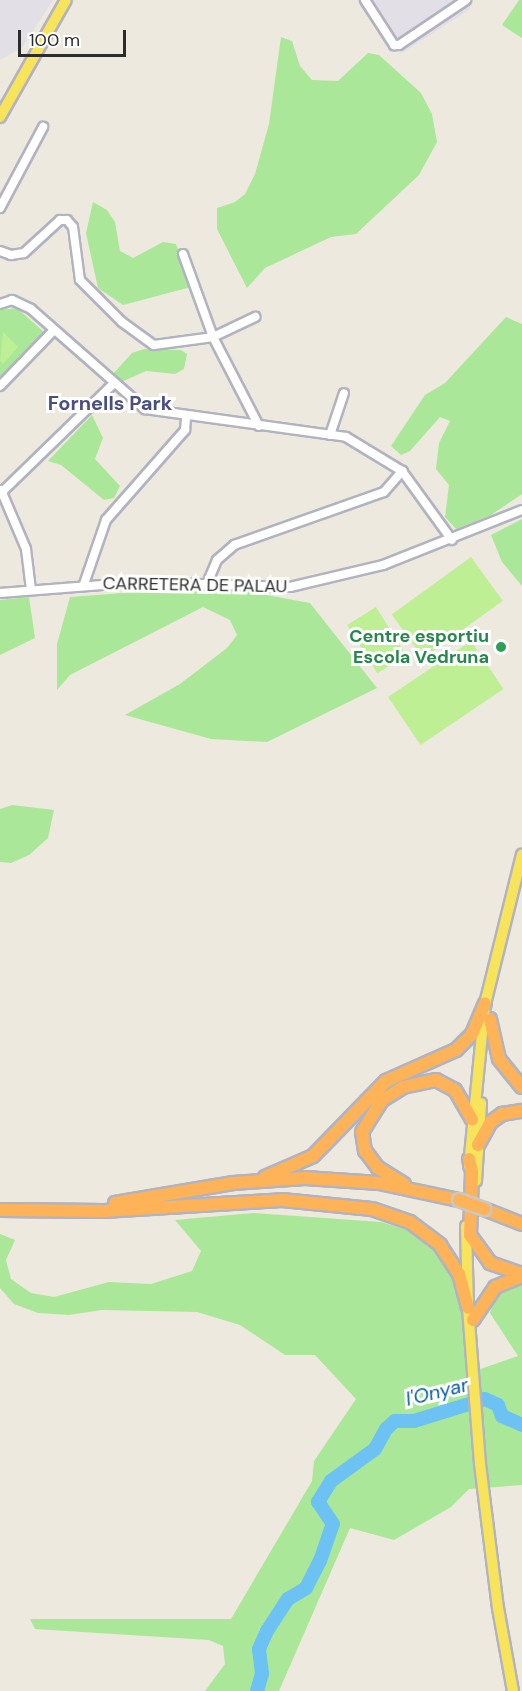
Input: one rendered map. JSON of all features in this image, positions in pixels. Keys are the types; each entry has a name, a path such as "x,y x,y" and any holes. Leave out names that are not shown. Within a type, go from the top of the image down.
{"highway":[{"path":"258,1180 313,1156 386,1080 456,1050 472,1034 485,1004"},
{"path":"490,1019 499,1059 522,1087"},
{"path":"412,1189 378,1168 365,1150 362,1132 371,1112 403,1087 436,1080 455,1090 472,1120"},
{"path":"478,1145 490,1122 502,1114 522,1111"},
{"path":"469,1159 470,1235 490,1263 522,1275"},
{"path":"69,1210 258,1180 331,1179 412,1189 459,1200 522,1224"},
{"path":"0,1210 69,1210 282,1200 376,1210 412,1223 440,1245 460,1276 468,1308"},
{"path":"506,1217 522,1217"},
{"path":"473,1320 495,1287 522,1275"}],"main road":[{"path":"0,117 66,0"},
{"path":"513,1691 493,1576 471,1349 468,1308 469,1159 485,1004 522,855"},
{"path":"471,1349 478,1145 496,958"}],"street":[{"path":"365,0 394,45 399,45 466,0"},
{"path":"0,208 43,127"},
{"path":"0,251 12,255 24,253 60,220 67,220 73,227 81,280 141,339 154,345 213,337 255,317"},
{"path":"183,254 213,337 259,426"},
{"path":"0,304 12,300 31,309 145,410 186,418 346,437 402,471 452,540"},
{"path":"0,386 54,330"},
{"path":"31,590 26,549 1,492 113,384"},
{"path":"330,435 344,393"},
{"path":"84,585 106,520 185,430 186,418"},
{"path":"206,586 217,560 234,545 384,492 402,471"},
{"name":"CARRETERA DE PALAU","path":"0,593 84,585 290,587 338,579 452,540 522,510"}],"shaded area":[{"path":"0,0 53,0 23,47 0,60"},
{"path":"357,0 473,1 469,10 402,53 387,45"}],"green space":[{"path":"519,0 522,0 522,38 502,25"},
{"path":"281,37 292,41 300,66 312,80 338,81 368,53 379,55 421,93 432,114 437,142 419,175 356,234 331,237 265,268 247,288 217,229 217,208 235,202 245,194 255,174 269,124"},
{"path":"93,202 107,210 115,222 120,251 133,258 163,242 176,244 191,287 123,305 98,288 86,233"},
{"path":"17,308 45,333 0,381 0,310"},
{"path":"506,317 522,324 522,494 491,515 456,529 445,517 449,485 436,469 439,443 450,421 440,417 410,451 401,455 391,446 425,395 445,383"},
{"path":"3,332 18,347 3,364 0,361"},
{"path":"144,349 181,350 187,354 184,369 175,374 146,371 119,383 113,374 132,353"},
{"path":"92,415 103,438 95,459 120,486 114,498 104,500 61,465 48,461"},
{"path":"522,519 522,586 502,562 491,535"},
{"path":"471,557 503,601 423,658 392,615"},
{"path":"216,586 310,603 377,688 267,742 211,739 125,715 180,684 227,648 237,635 230,620 203,607 70,675 57,690 57,644 70,597"},
{"path":"29,597 35,638 0,655 0,600"},
{"path":"376,607 406,655 377,673 347,625"},
{"path":"471,641 503,689 421,745 388,697"},
{"path":"12,805 54,810 48,838 29,855 11,863 0,862 0,809"},
{"path":"253,1213 381,1222 421,1234 454,1277 462,1309 466,1374 518,1356 490,1313 495,1296 522,1284 522,1485 469,1489 451,1507 394,1540 350,1528 279,1691 205,1691 225,1664 223,1646 209,1640 35,1629 30,1619 231,1619 312,1481 314,1461 356,1399 315,1355 285,1355 240,1325 197,1312 102,1310 69,1315 38,1313 14,1304 0,1288 0,1234 15,1240 6,1260 11,1279 31,1293 54,1297 109,1282 151,1284 192,1271 201,1251 175,1220"}],"waterway":[{"name":"l'Onyar","path":"257,1691 262,1674 259,1649 267,1631 288,1599 306,1588 320,1561 333,1524 318,1502 331,1481 375,1449 386,1429 395,1421 414,1421 485,1399 498,1405 502,1416 522,1425"}],"place":[{"name":"Centre esportiu Escola Vedruna","path":"501,647"}],"district":[{"name":"Fornells Park","path":"110,403"}]}
